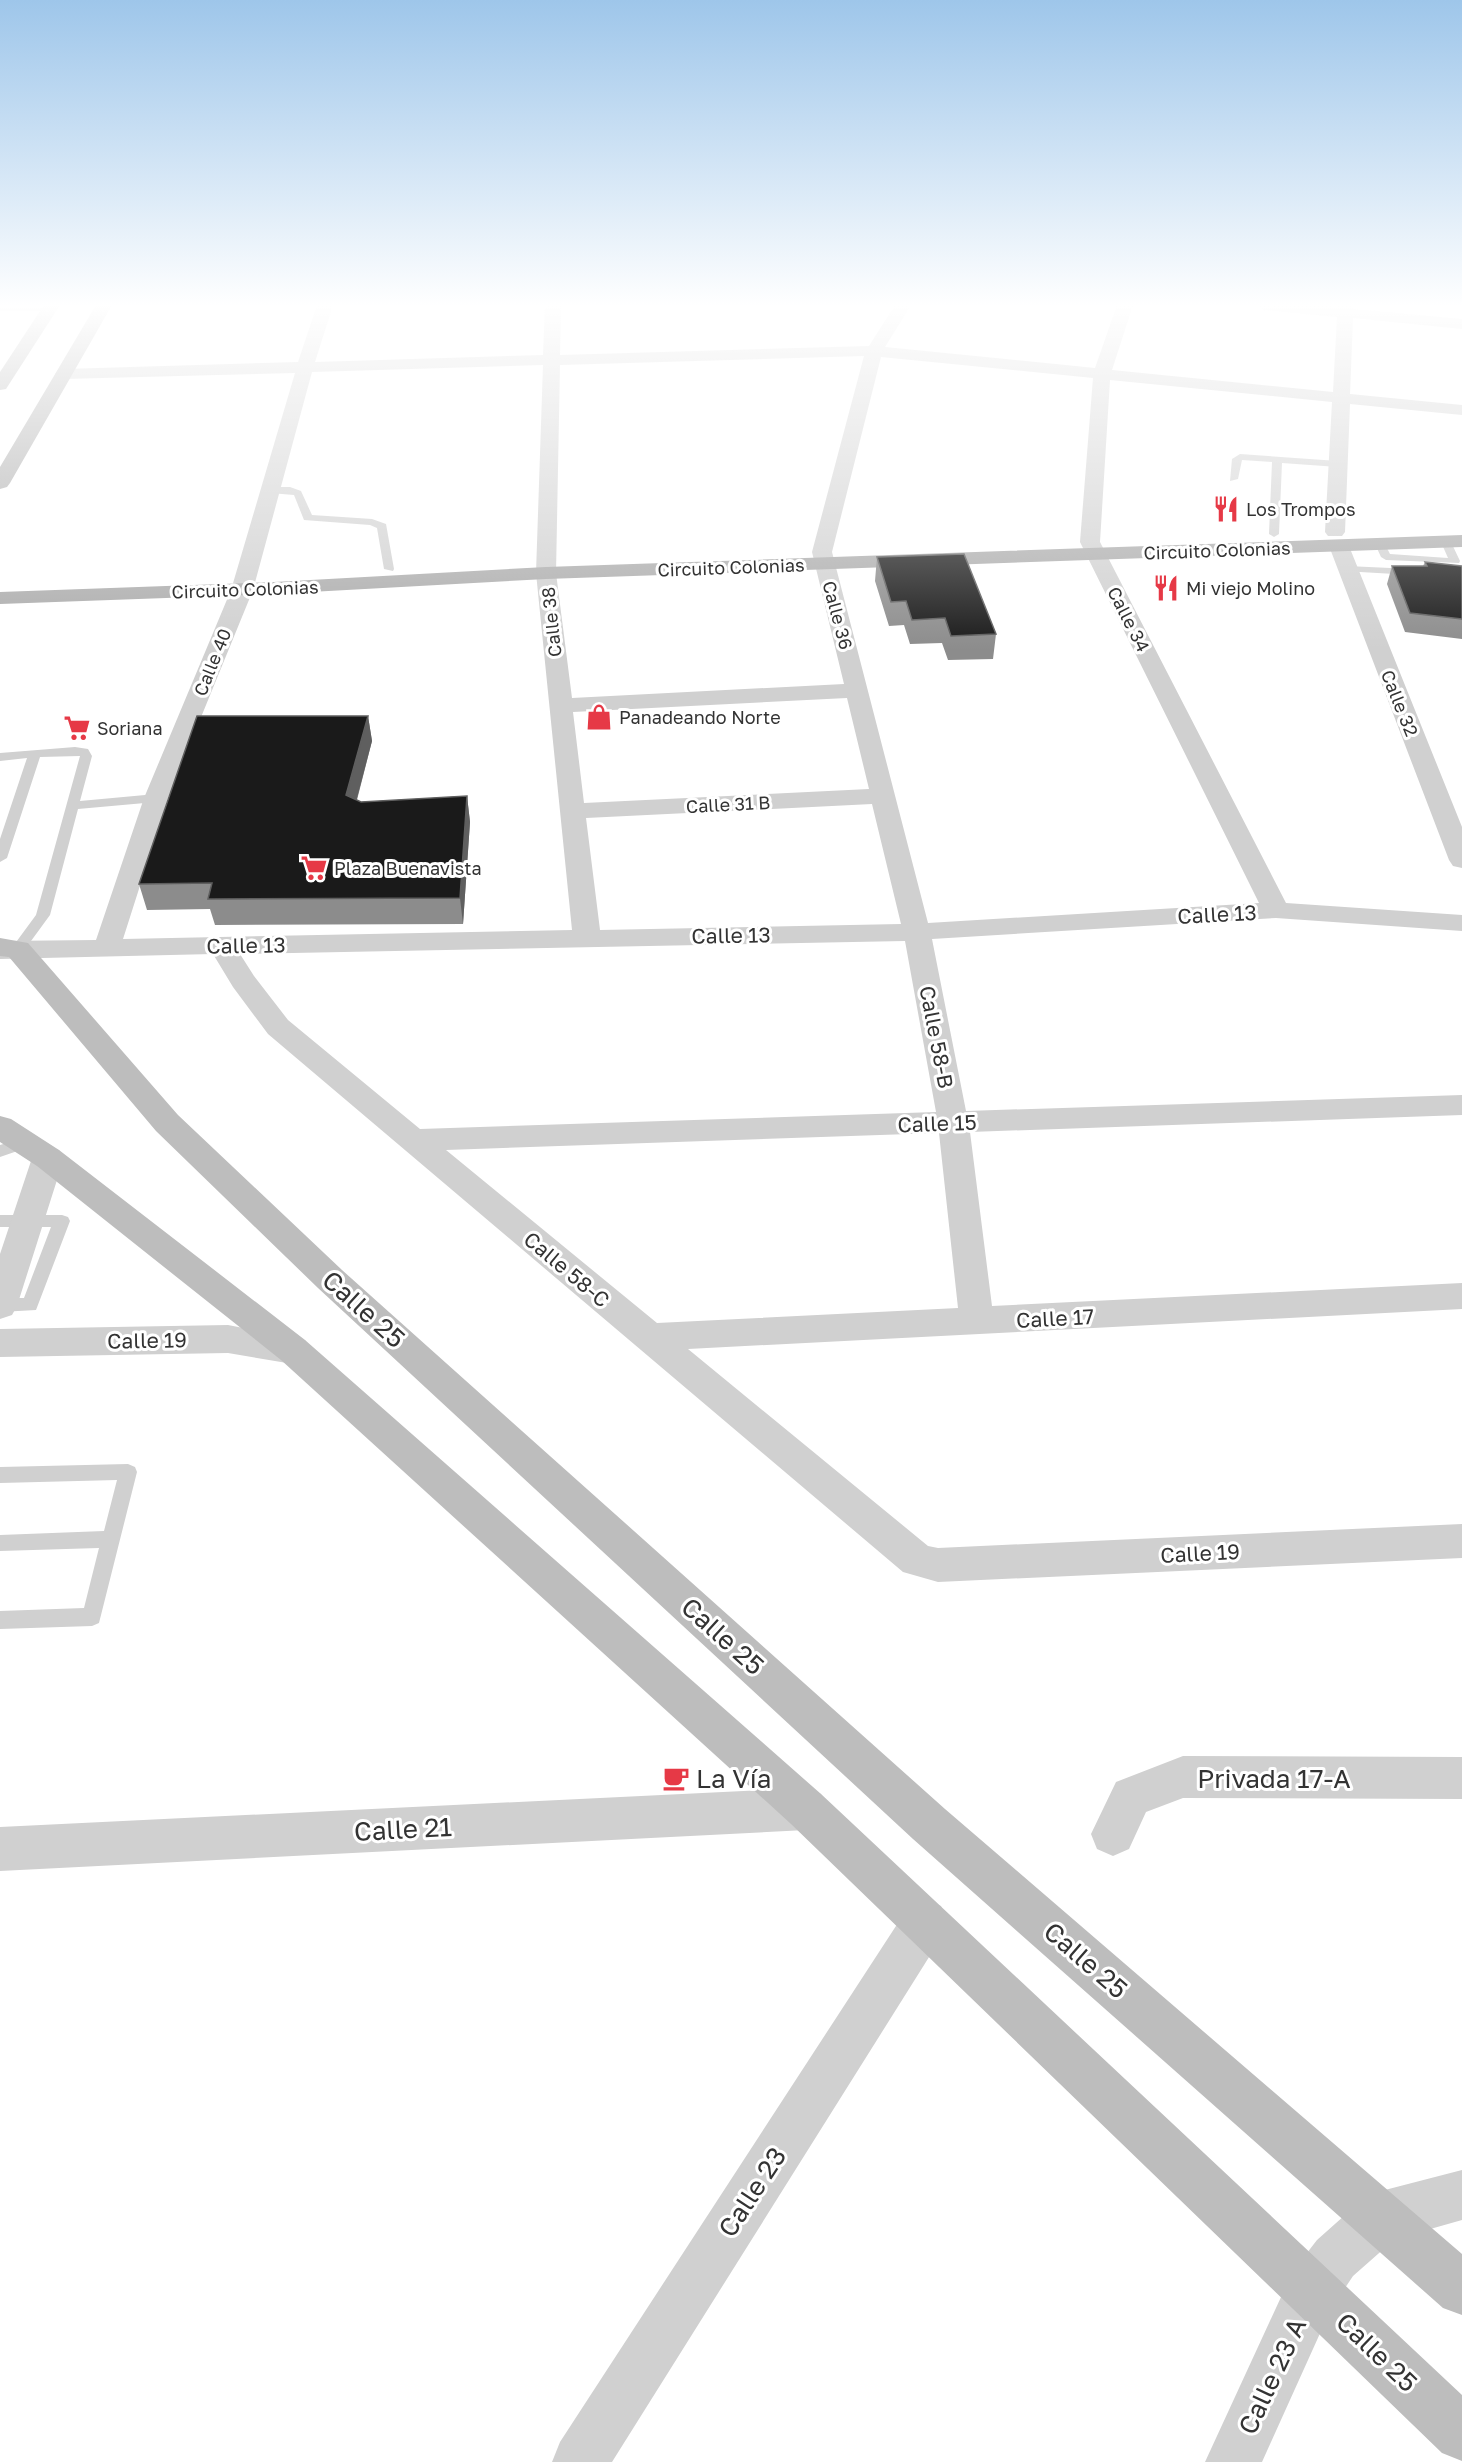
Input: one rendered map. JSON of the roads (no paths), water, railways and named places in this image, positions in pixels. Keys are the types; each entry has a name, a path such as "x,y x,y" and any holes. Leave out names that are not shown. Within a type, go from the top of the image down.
{"main road":[{"path":"0,483 37,420"},
{"name":"Circuito Colonias","path":"0,598 244,582 546,568 1337,539 1462,528"},
{"name":"Circuito Colonias","path":"1093,548 1274,534 1380,544 1454,541"},
{"name":"Circuito Colonias","path":"0,583 244,582 389,569 546,568"},
{"name":"Calle 25","path":"6,949 167,1123 330,1279 929,1824 1462,2289"},
{"name":"Calle 25","path":"18,1145 293,1350 806,1809 1462,2433"}],"street":[{"name":"Calle 40","path":"107,946 156,798 244,582 290,420"},
{"name":"Calle 38","path":"549,420 546,568 587,938"},
{"name":"Calle 36","path":"857,420 823,558 917,932"},
{"path":"1093,548 1100,420"},
{"name":"Calle 32","path":"1340,420 1337,539 1462,860"},
{"name":"Calle 34","path":"1093,548 1276,910"},
{"path":"561,706 858,690"},
{"name":"Calle 31 B","path":"573,811 884,796"},
{"name":"Calle 13","path":"6,949 917,932 1276,910 1459,929"},
{"name":"Calle 58-B","path":"917,932 952,1122 976,1322"},
{"name":"Calle 58-C","path":"221,945 243,981 278,1028 917,1560 938,1565"},
{"name":"Calle 15","path":"412,1140 1462,1105"},
{"path":"0,1305 14,1221 18,1145"},
{"name":"Calle 17","path":"649,1337 1462,1296"},
{"name":"Calle 19","path":"0,1343 228,1339 293,1350"},
{"name":"Calle 19","path":"938,1565 1462,1541"},
{"name":"Privada 17-A","path":"1113,1834 1131,1797 1183,1777 1462,1778"},
{"name":"Calle 21","path":"0,1849 806,1809"},
{"name":"Calle 23","path":"580,2462 925,1922"},
{"path":"1312,2290 1335,2258 1381,2217 1462,2195"},
{"name":"Calle 23 A","path":"1233,2462 1312,2290"}],"lane":[{"path":"1233,479 1237,459 1240,458 1338,465"},
{"path":"1274,534 1277,460"},
{"path":"270,490 290,490 298,493 308,518 372,522 382,526 389,569"},
{"path":"1347,569 1428,573"},
{"path":"0,757 75,751 84,752 87,756 43,915 6,949"},
{"path":"0,858 35,754"},
{"path":"72,806 156,798"},
{"path":"0,1476 128,1472 92,1617 0,1620"},
{"path":"0,1543 111,1539"}],"place":[{"name":"Los Trompos","path":"1226,509"},
{"name":"Mi viejo Molino","path":"1166,588"},
{"name":"Panadeando Norte","path":"599,717"},
{"name":"Soriana","path":"77,728"},
{"name":"Plaza Buenavista","path":"314,868"},
{"name":"La Vía","path":"676,1778"}]}
